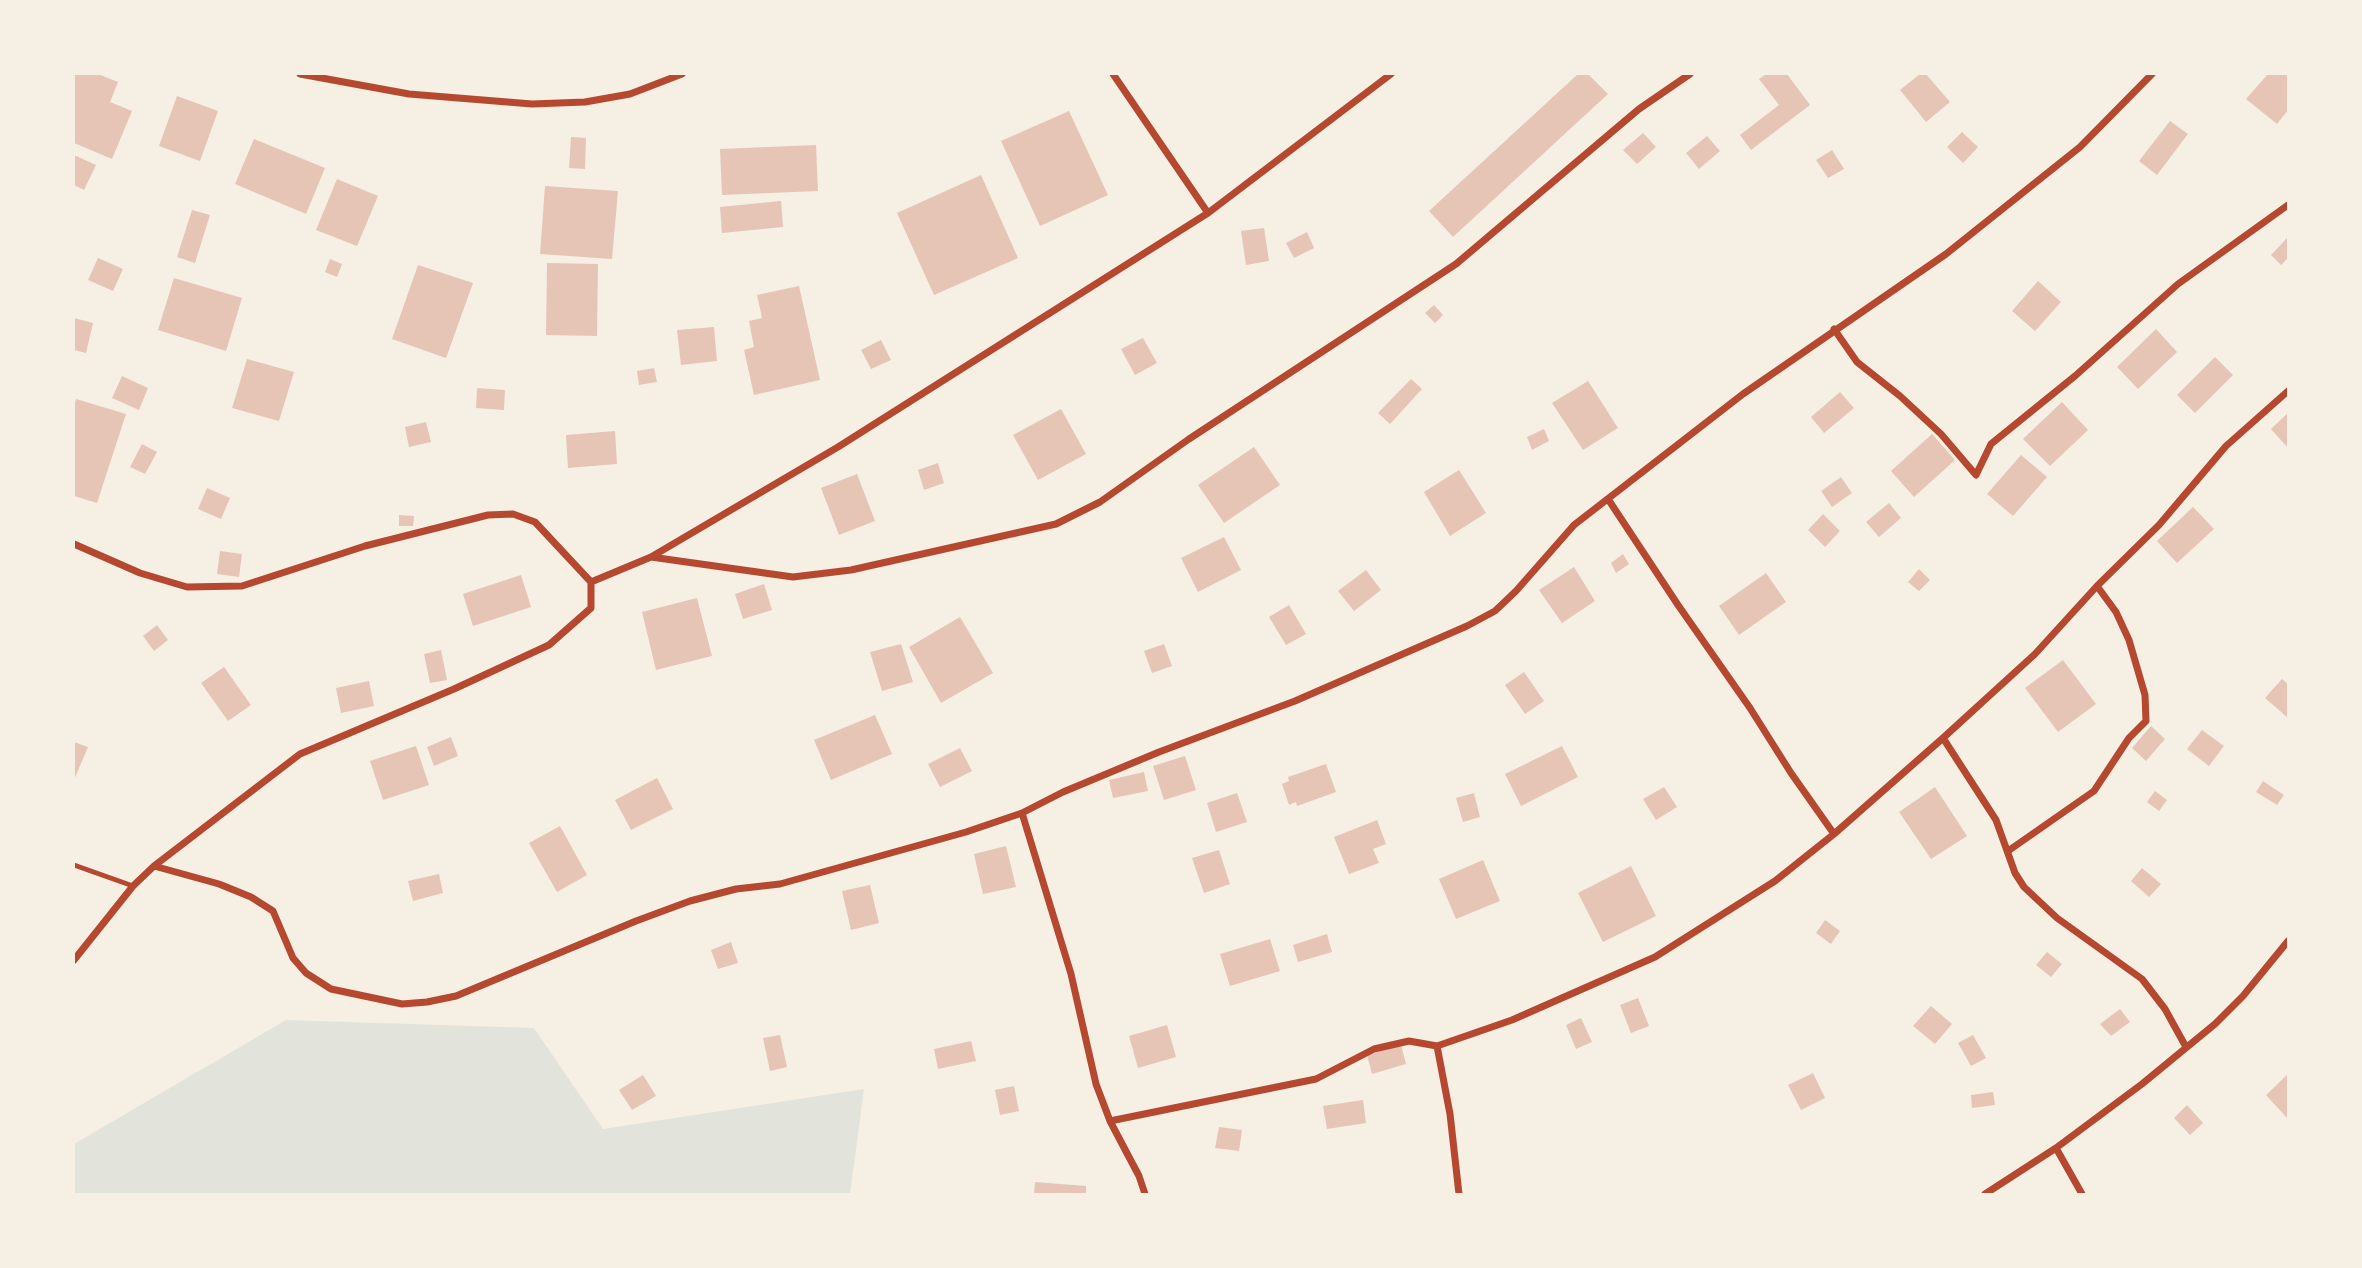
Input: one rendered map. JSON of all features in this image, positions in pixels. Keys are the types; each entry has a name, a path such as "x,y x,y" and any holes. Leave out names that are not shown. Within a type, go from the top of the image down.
{"street":[{"path":"300,74 409,94 532,104 585,102 630,94 682,74"},
{"path":"1113,74 1208,213"},
{"path":"591,582 651,557 838,447 1208,213 1391,74"},
{"path":"651,557 793,577 863,568 1056,524 1100,502 1189,439 1456,264 1639,109 1690,74"},
{"path":"2140,74 2140,87"},
{"path":"153,866 219,884 251,897 272,911 292,958 306,973 331,989 402,1004 456,996 691,901 737,889 780,884 966,832 1022,813 1063,792 1159,752 1295,701 1467,626 1495,611 1574,525 1743,394 1834,329 1947,254 2080,147 2152,74"},
{"path":"1834,329 1857,362 1900,396 1941,434 1976,475 1991,444 2075,376 2178,284 2288,205"},
{"path":"1110,1121 1316,1079 1374,1049 1409,1041 1437,1046 1512,1020 1655,957 1775,881 1834,834 1944,738 2035,653 2159,524 2226,446 2288,391"},
{"path":"1608,499 1834,834"},
{"path":"74,544 140,572 187,587 242,586 365,546 488,515 513,514 535,522 591,582 591,608 549,645 454,689 300,754 153,866 133,886 74,960"},
{"path":"2008,851 2094,791 2130,738 2146,721 2145,695 2129,640 2116,612 2097,586"},
{"path":"1944,738 1996,820 2015,873 2024,887 2057,918 2142,979 2165,1009 2186,1047"},
{"path":"1022,813 1071,974 1096,1084 1110,1121 1139,1176 1145,1195"},
{"path":"1985,1195 2142,1084 2215,1024 2243,996 2288,941"},
{"path":"1437,1046 1450,1114 1459,1195"},
{"path":"2056,1147 2082,1195"}],"lane":[{"path":"74,865 133,886"}],"shaded area":[{"path":"286,1020 534,1028 603,1129 864,1089 850,1194 74,1194 74,1144"}],"building":[{"path":"74,74 98,74 118,82 110,102 132,111 112,159 74,143"},
{"path":"1578,74 1588,74 1608,94 1453,237 1429,211"},
{"path":"1766,74 1787,74 1810,105 1751,150 1740,135 1779,105 1759,79"},
{"path":"1920,74 1926,74 1950,102 1926,122 1900,90"},
{"path":"2268,74 2288,74 2288,110 2277,124 2246,99"},
{"path":"177,96 218,111 200,161 159,146"},
{"path":"1069,111 1108,195 1040,226 1001,141"},
{"path":"2170,121 2188,134 2157,175 2139,161"},
{"path":"1962,132 1978,147 1963,163 1947,147"},
{"path":"1643,133 1656,147 1637,164 1623,150"},
{"path":"1707,136 1720,151 1699,169 1686,153"},
{"path":"571,137 586,138 585,169 569,168"},
{"path":"254,139 325,168 306,214 235,184"},
{"path":"816,145 818,191 722,195 720,149"},
{"path":"1832,150 1844,169 1828,178 1816,160"},
{"path":"74,155 96,165 84,190 74,185"},
{"path":"981,175 1018,258 934,295 897,213"},
{"path":"337,179 378,196 357,246 316,230"},
{"path":"545,186 618,191 612,259 540,254"},
{"path":"781,201 783,227 722,233 720,207"},
{"path":"192,210 210,215 195,263 177,257"},
{"path":"1264,228 1269,261 1246,265 1241,231"},
{"path":"1307,232 1314,248 1294,258 1286,243"},
{"path":"2288,237 2288,258 2281,265 2271,255"},
{"path":"98,258 123,269 113,291 88,280"},
{"path":"330,259 342,264 337,277 325,272"},
{"path":"547,263 598,264 597,336 546,335"},
{"path":"418,265 473,283 446,358 392,339"},
{"path":"174,278 242,298 226,351 158,330"},
{"path":"2038,281 2061,302 2035,331 2012,311"},
{"path":"799,286 820,380 754,395 744,350 754,347 749,321 762,318 757,295"},
{"path":"1434,305 1443,315 1435,323 1425,313"},
{"path":"74,318 93,323 86,353 74,350"},
{"path":"714,327 717,361 681,365 677,330"},
{"path":"2156,329 2177,352 2138,389 2117,367"},
{"path":"1143,338 1157,363 1135,375 1121,349"},
{"path":"881,340 891,360 871,369 861,350"},
{"path":"2215,357 2233,375 2195,413 2177,395"},
{"path":"247,359 294,372 279,421 232,408"},
{"path":"654,368 657,382 639,385 637,371"},
{"path":"122,376 148,388 139,410 112,398"},
{"path":"1411,379 1422,389 1390,424 1378,413"},
{"path":"1588,381 1618,428 1583,450 1552,403"},
{"path":"477,388 505,390 504,410 476,408"},
{"path":"1840,392 1854,408 1824,433 1811,417"},
{"path":"76,399 126,414 97,503 74,496"},
{"path":"2062,402 2088,430 2050,466 2023,439"},
{"path":"1061,409 1086,454 1038,480 1013,435"},
{"path":"2288,413 2288,448 2271,429"},
{"path":"426,422 431,442 409,447 405,427"},
{"path":"1544,429 1549,441 1532,450 1527,437"},
{"path":"615,431 617,464 568,468 566,435"},
{"path":"1932,434 1955,460 1914,497 1891,471"},
{"path":"142,444 157,452 145,474 130,467"},
{"path":"1254,447 1280,485 1224,523 1198,485"},
{"path":"2021,455 2047,477 2013,516 1987,494"},
{"path":"938,463 944,483 924,490 918,470"},
{"path":"1459,470 1486,513 1450,536 1424,492"},
{"path":"857,474 875,521 839,535 821,488"},
{"path":"1841,477 1852,493 1832,507 1821,491"},
{"path":"207,488 230,498 221,519 198,509"},
{"path":"1889,503 1901,518 1879,537 1866,522"},
{"path":"2193,507 2214,529 2177,563 2157,541"},
{"path":"1823,514 1840,531 1825,547 1808,530"},
{"path":"399,515 414,516 413,526 399,526"},
{"path":"1224,537 1241,570 1198,592 1181,558"},
{"path":"220,551 242,554 239,577 217,574"},
{"path":"1623,554 1629,564 1616,573 1611,563"},
{"path":"1574,567 1595,601 1562,623 1539,590"},
{"path":"1919,569 1930,580 1919,591 1908,582"},
{"path":"1366,570 1381,590 1354,611 1338,591"},
{"path":"1766,573 1786,602 1739,635 1719,606"},
{"path":"521,575 531,607 473,626 463,594"},
{"path":"764,584 772,610 743,619 735,594"},
{"path":"697,598 712,656 656,670 642,612"},
{"path":"1289,605 1306,634 1286,645 1269,617"},
{"path":"960,617 993,673 941,703 909,647"},
{"path":"157,625 168,640 154,651 143,636"},
{"path":"901,644 913,682 882,691 870,652"},
{"path":"1164,644 1172,666 1152,673 1144,651"},
{"path":"441,650 447,680 430,683 424,654"},
{"path":"2063,660 2096,704 2058,732 2025,688"},
{"path":"224,667 251,705 228,721 201,683"},
{"path":"1524,672 1544,701 1525,714 1505,685"},
{"path":"2282,679 2288,684 2288,718 2265,698"},
{"path":"369,681 374,706 341,713 336,688"},
{"path":"875,715 892,754 831,780 814,740"},
{"path":"2151,726 2165,739 2146,761 2132,748"},
{"path":"2202,730 2224,746 2209,766 2187,749"},
{"path":"451,737 458,756 434,766 427,747"},
{"path":"74,742 88,747 74,780"},
{"path":"416,746 429,785 383,800 370,761"},
{"path":"1562,746 1578,777 1521,806 1505,774"},
{"path":"960,748 972,771 940,787 928,764"},
{"path":"1185,756 1196,790 1164,800 1153,766"},
{"path":"1326,764 1336,792 1297,806 1296,802 1289,805 1282,784 1289,781 1288,777"},
{"path":"1144,772 1148,791 1113,798 1109,780"},
{"path":"657,778 673,809 631,830 615,800"},
{"path":"2263,781 2284,795 2277,805 2256,792"},
{"path":"1664,787 1677,807 1656,820 1643,799"},
{"path":"1935,787 1967,836 1931,859 1899,812"},
{"path":"2155,791 2167,800 2159,811 2147,802"},
{"path":"1237,793 1247,822 1216,832 1207,803"},
{"path":"1474,793 1480,817 1463,822 1456,798"},
{"path":"1377,820 1386,844 1373,849 1379,863 1349,874 1334,837"},
{"path":"560,826 587,875 557,892 529,843"},
{"path":"1006,846 1016,887 983,894 974,854"},
{"path":"1219,850 1230,884 1204,893 1192,858"},
{"path":"1483,860 1500,901 1456,919 1439,879"},
{"path":"1631,866 1656,916 1603,942 1578,893"},
{"path":"2142,868 2161,884 2149,897 2131,881"},
{"path":"439,874 443,893 413,901 408,881"},
{"path":"870,885 879,923 851,930 842,891"},
{"path":"1825,920 1840,931 1831,944 1816,933"},
{"path":"1327,934 1332,952 1298,962 1293,945"},
{"path":"1270,939 1280,971 1230,986 1220,954"},
{"path":"731,942 738,963 718,969 711,950"},
{"path":"2047,952 2062,964 2051,977 2036,965"},
{"path":"1638,998 1649,1026 1631,1033 1620,1005"},
{"path":"1931,1006 1952,1024 1935,1044 1913,1026"},
{"path":"2120,1009 2130,1022 2111,1036 2100,1024"},
{"path":"1581,1018 1592,1042 1576,1049 1566,1025"},
{"path":"1167,1025 1176,1057 1138,1068 1129,1036"},
{"path":"780,1035 787,1067 770,1071 763,1038"},
{"path":"1973,1035 1986,1058 1971,1066 1958,1043"},
{"path":"971,1041 976,1061 938,1069 934,1049"},
{"path":"1401,1045 1406,1064 1372,1074 1367,1055"},
{"path":"1813,1073 1825,1098 1801,1110 1788,1085"},
{"path":"2288,1074 2288,1119 2266,1095"},
{"path":"643,1075 656,1096 632,1110 619,1090"},
{"path":"1014,1086 1019,1111 1000,1115 995,1090"},
{"path":"1993,1092 1995,1105 1972,1108 1971,1095"},
{"path":"1363,1100 1366,1123 1327,1129 1323,1106"},
{"path":"2187,1105 2203,1123 2190,1135 2174,1118"},
{"path":"1219,1127 1242,1130 1239,1151 1215,1148"},
{"path":"1035,1182 1086,1186 1086,1194 1034,1194"}]}
